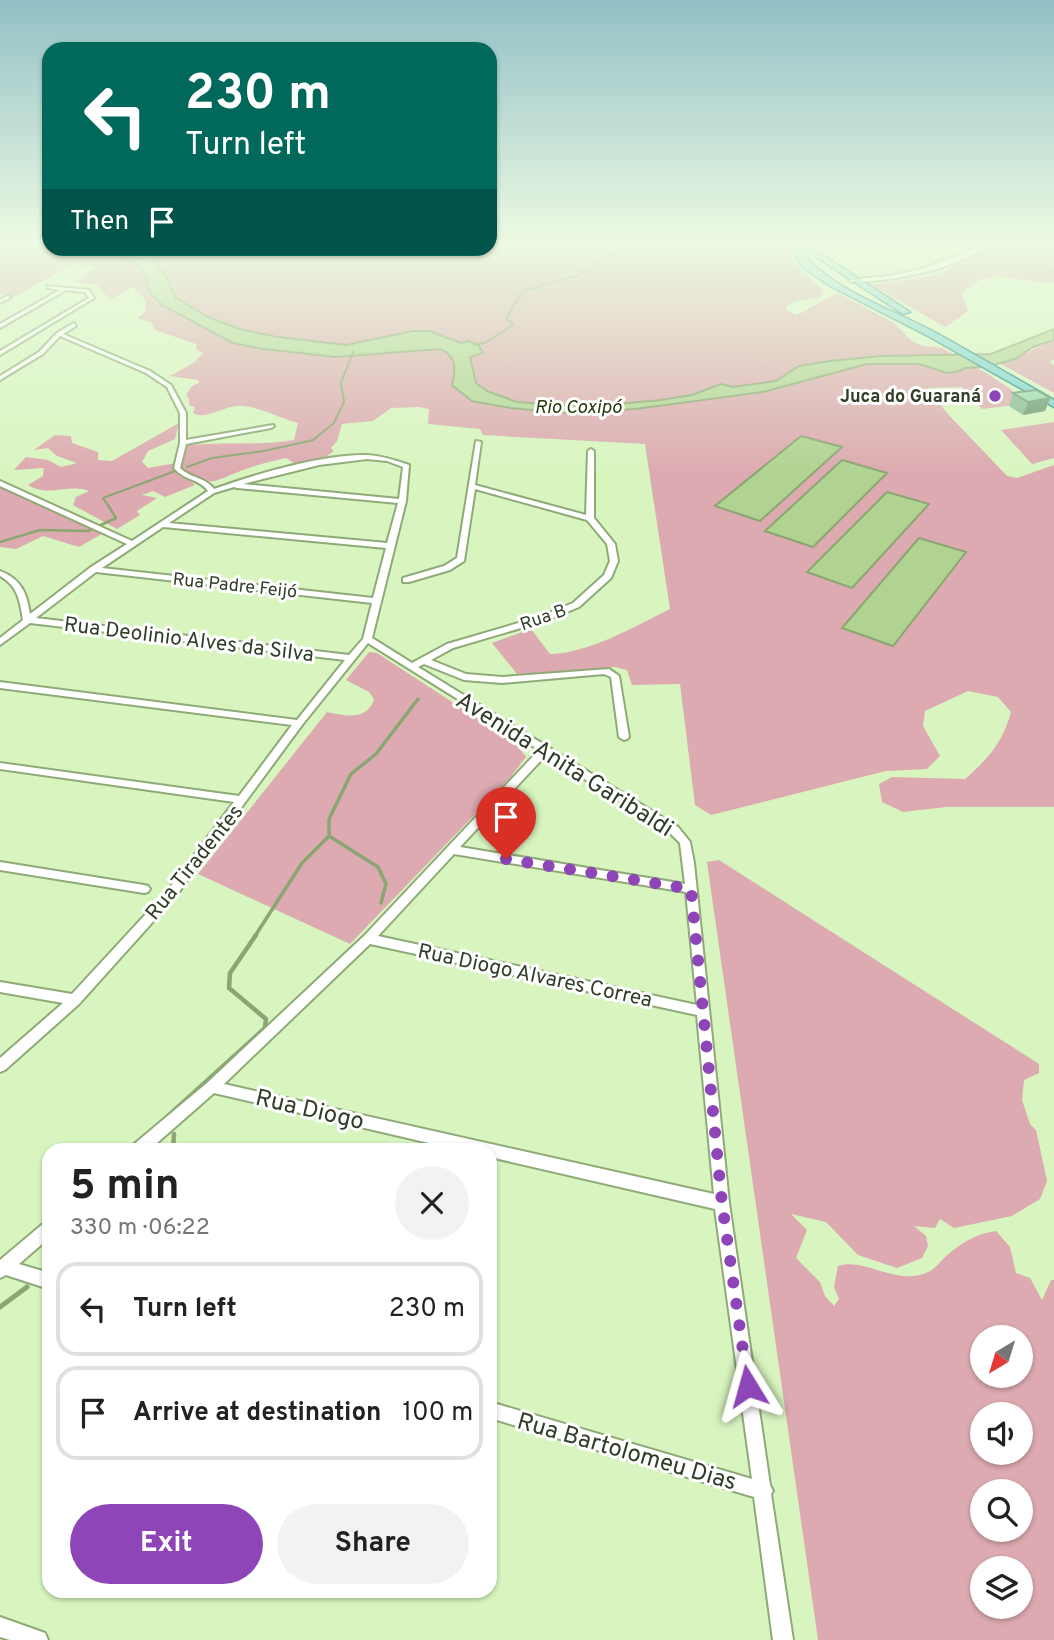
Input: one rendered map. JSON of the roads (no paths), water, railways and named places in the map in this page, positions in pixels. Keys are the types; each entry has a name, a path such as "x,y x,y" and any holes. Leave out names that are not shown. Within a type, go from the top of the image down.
{"main road":[{"path":"902,321 1054,398"},
{"path":"918,321 951,344"},
{"path":"1004,373 1054,404"}],"street":[{"path":"1,352 55,321"},
{"path":"0,378 41,353 59,334 74,325"},
{"path":"59,334 148,372 169,386 183,413 183,443 177,468 181,473 206,483 212,492"},
{"path":"183,443 271,426"},
{"path":"406,580 447,568 461,559 478,442"},
{"path":"471,486 590,518 591,450"},
{"path":"0,642 94,569 212,492 341,458 390,460 407,466 367,639"},
{"path":"0,483 99,526 132,544"},
{"path":"229,486 401,501"},
{"name":"Rua B","path":"412,667 450,646 542,619 576,605 594,591 608,576 614,561 611,544 590,518"},
{"path":"161,525 390,546"},
{"name":"Rua Padre Feijó","path":"94,569 377,601"},
{"path":"0,573 19,585 24,594 27,620"},
{"name":"Rua Deolinio Alves da Silva","path":"27,620 352,658"},
{"name":"Rua Tiradentes","path":"0,1066 75,1000 172,893 299,723 367,639"},
{"name":"Avenida Anita Garibaldi","path":"367,639 674,830 685,842 722,1203 783,1640"},
{"path":"425,661 464,677 502,680 606,671 615,676 624,737"},
{"path":"0,685 299,723"},
{"path":"146,1143 212,1087 369,939 545,750"},
{"path":"0,766 243,800"},
{"path":"453,850 691,889"},
{"path":"0,866 144,889"},
{"name":"Rua Diogo Alvares Correa","path":"369,939 702,1011"},
{"path":"0,987 75,1000"},
{"name":"Rua Diogo","path":"212,1087 459,1143"},
{"name":"Rua Diogo","path":"497,1152 722,1203"},
{"path":"2,1269 42,1234"},
{"path":"2,1269 42,1279"},
{"name":"Rua Bartolomeu Dias","path":"497,1412 764,1491"},
{"path":"0,1627 38,1640"}],"waterway":[{"path":"474,345 485,343 513,325 509,321"},
{"path":"187,467 212,458 264,451 313,440 334,423 344,402 341,383 353,352"},
{"path":"109,507 103,498 178,470"},
{"path":"0,542 40,530 88,531 116,518 108,505"},
{"path":"329,836 329,819 351,774 376,754 418,699"},
{"path":"255,936 302,863 329,836"},
{"path":"329,836 378,867 386,884 381,903"},
{"path":"167,1117 265,1028 266,1019 229,988 230,973 256,935"},
{"path":"173,1143 174,1134"},
{"path":"0,1307 27,1287"}],"place":[{"name":"Juca do Guaraná","path":"995,396"}],"water label":[{"name":"Rio Coxipó","path":"578,406"}]}
